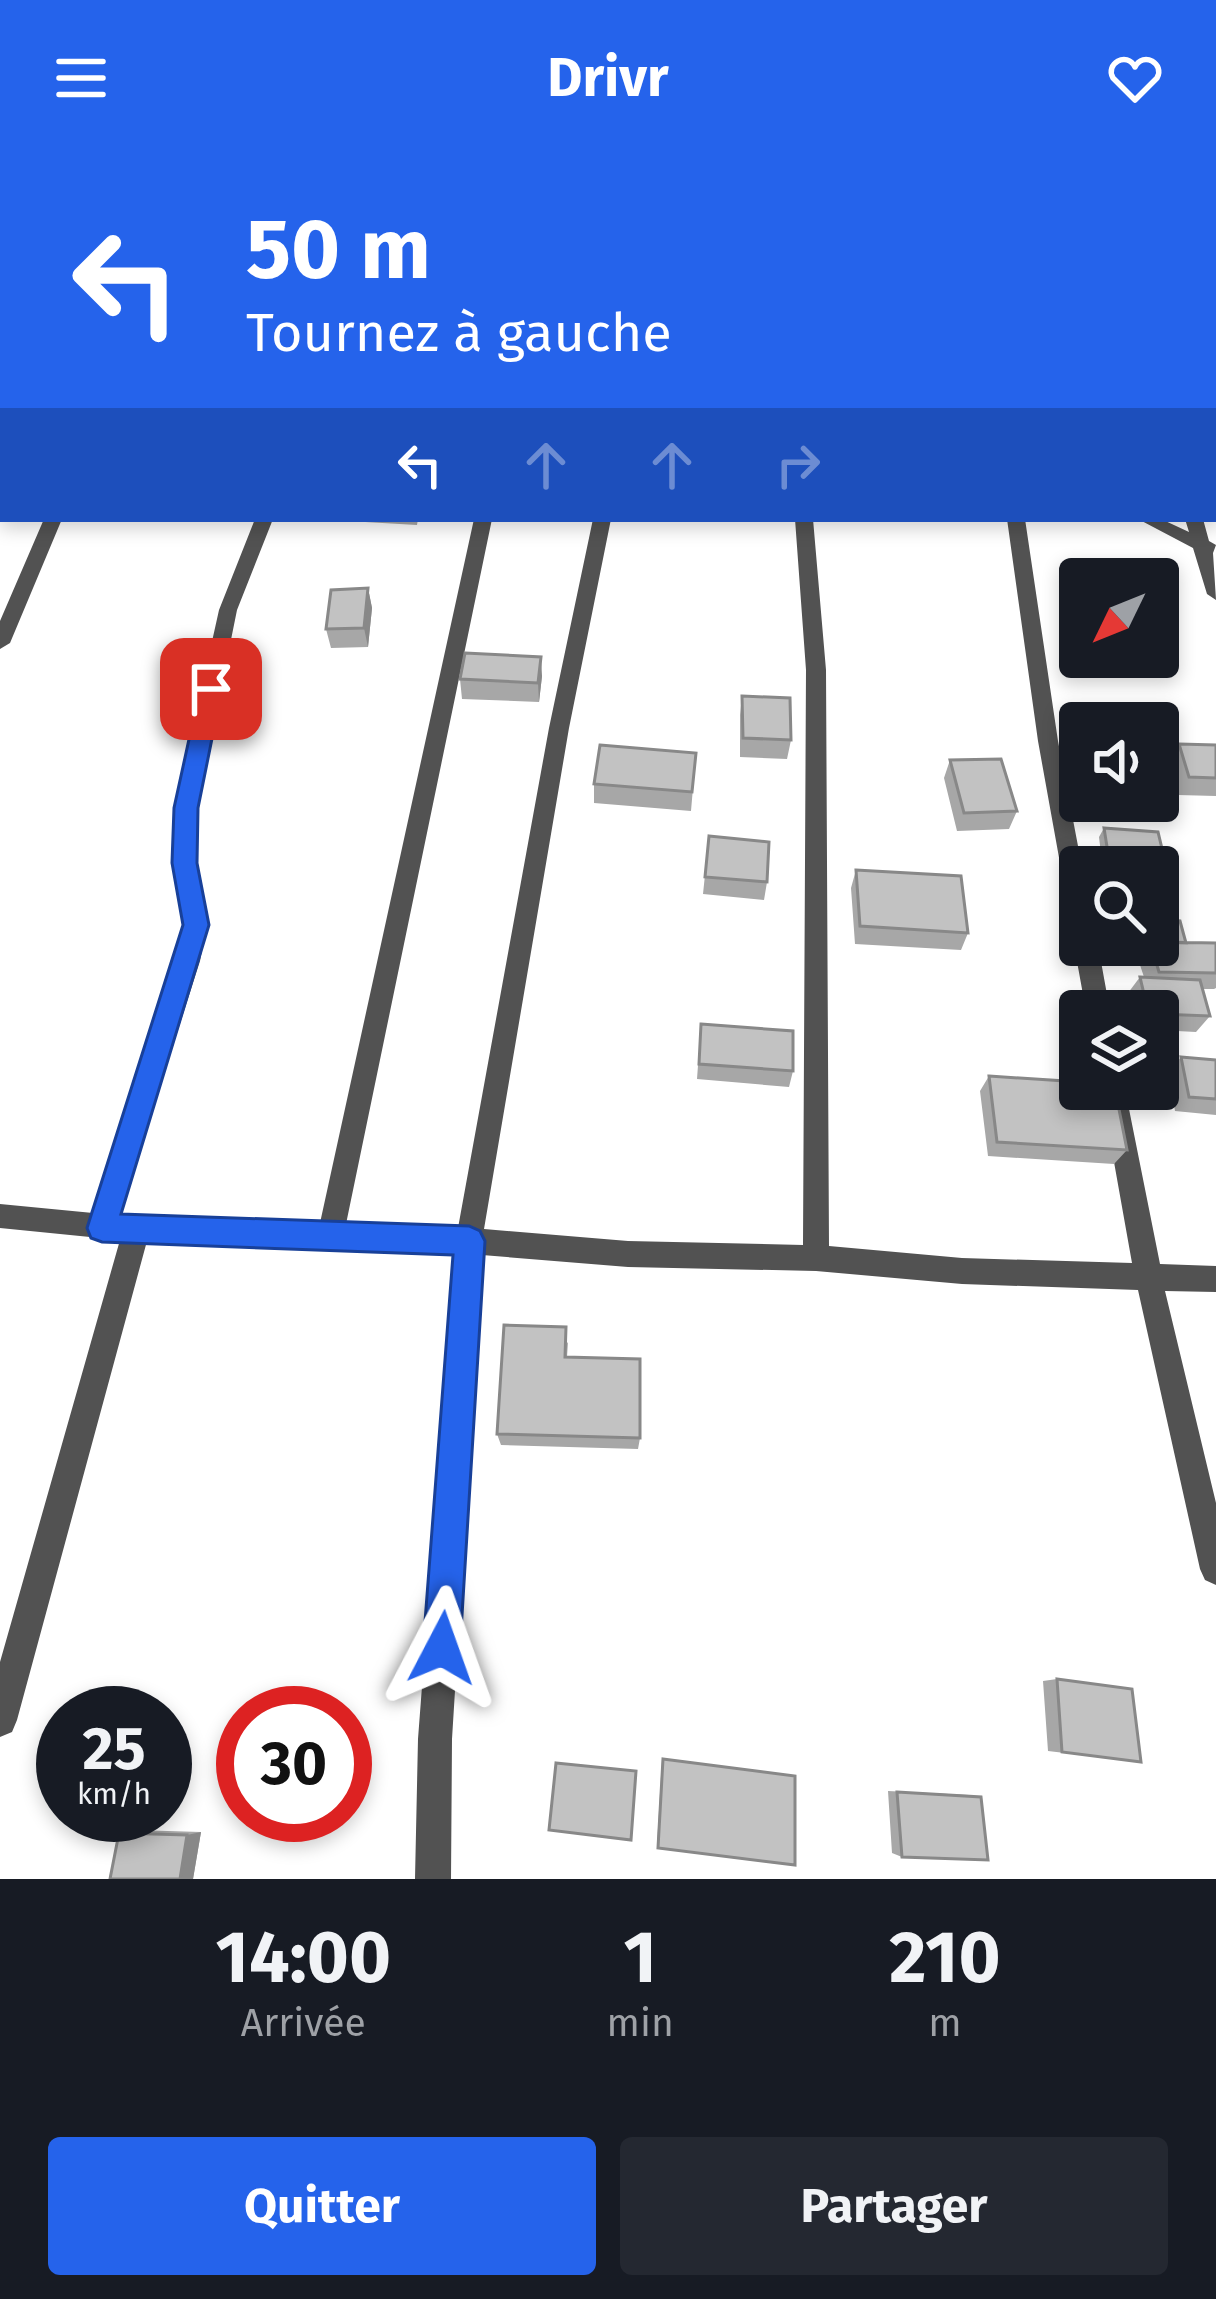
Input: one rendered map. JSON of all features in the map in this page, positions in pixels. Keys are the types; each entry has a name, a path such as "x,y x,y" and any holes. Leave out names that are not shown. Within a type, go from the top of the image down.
{"street":[{"path":"0,644 52,522"},
{"path":"102,1228 188,961 196,925 184,863 186,808 228,610 264,522"},
{"path":"330,1238 482,522"},
{"path":"434,1879 435,1739 469,1241 601,522"},
{"path":"804,522 816,670 816,1258"},
{"path":"1016,522 1068,846"},
{"path":"1153,522 1209,548 1216,594"},
{"path":"1117,1110 1148,1275 1216,1569"},
{"path":"0,1216 102,1228 469,1241 628,1254 816,1258 962,1271 1216,1279"},
{"path":"0,1720 137,1229"}],"building":[{"path":"368,588 364,628 326,629 331,590"},
{"path":"465,653 541,657 538,683 460,679"},
{"path":"742,696 790,698 791,740 743,738"},
{"path":"1179,744 1216,745 1216,778 1189,777"},
{"path":"600,745 696,753 692,792 594,784"},
{"path":"1001,759 1017,811 964,813 950,760"},
{"path":"1104,828 1158,832 1161,846 1107,846"},
{"path":"709,836 769,842 767,882 705,877"},
{"path":"856,870 961,876 968,933 860,926"},
{"path":"1179,942 1216,943 1216,973 1159,972 1157,966 1179,966"},
{"path":"1140,977 1200,980 1210,1016 1179,1015 1179,990 1143,990"},
{"path":"701,1024 793,1031 793,1071 699,1064"},
{"path":"1181,1057 1216,1060 1216,1099 1189,1097"},
{"path":"989,1076 1059,1081 1059,1110 1119,1110 1127,1150 997,1142"},
{"path":"504,1325 566,1327 565,1357 640,1359 640,1438 497,1434"},
{"path":"1057,1679 1132,1689 1141,1762 1062,1752"},
{"path":"663,1759 795,1776 795,1865 658,1848"},
{"path":"556,1763 636,1771 631,1840 549,1830"},
{"path":"897,1792 981,1797 988,1860 902,1857"},
{"path":"117,1842 186,1842 180,1879 110,1879"}],"route":[{"path":"211,689 186,808 184,863 196,925 102,1228 469,1241 442,1648"}]}
